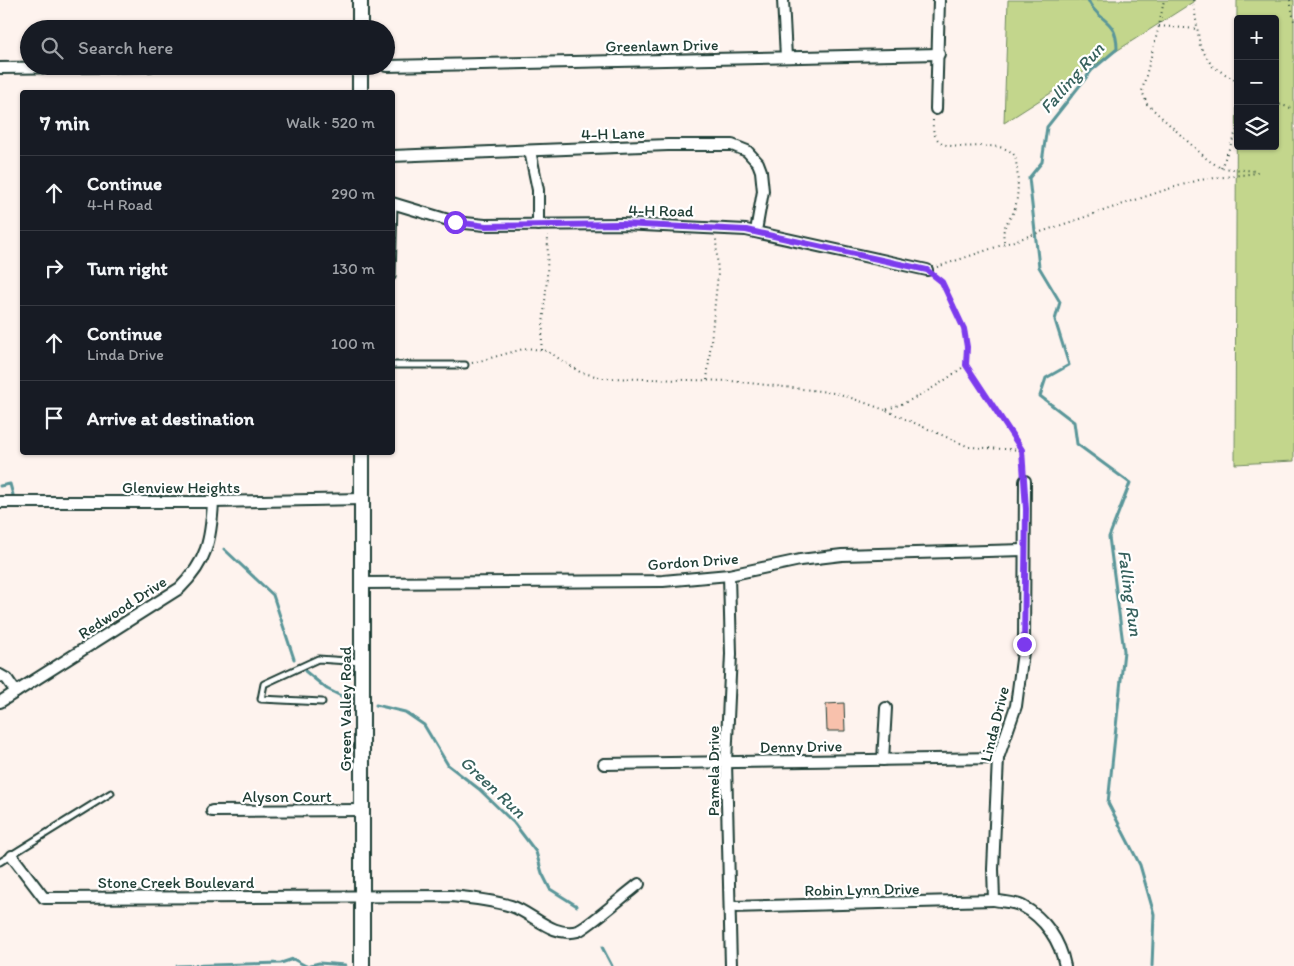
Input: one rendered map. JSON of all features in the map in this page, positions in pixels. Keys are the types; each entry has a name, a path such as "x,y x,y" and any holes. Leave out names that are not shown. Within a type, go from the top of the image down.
{"street":[{"path":"360,0 360,20"},
{"path":"783,0 786,56"},
{"path":"936,109 939,0"},
{"name":"Greenlawn Drive","path":"395,66 939,54"},
{"path":"0,68 20,68"},
{"path":"360,75 360,90"},
{"name":"4-H Lane","path":"395,156 713,144 740,147 753,156 761,171 763,191 756,231"},
{"path":"530,151 538,190 538,225"},
{"name":"4-H Road","path":"395,204 455,222 486,226 713,227 756,231 927,270"},
{"name":"Green Valley Road","path":"362,455 362,966"},
{"name":"Linda Drive","path":"994,900 993,869 998,758 1016,706 1024,644 1025,481"},
{"name":"Glenview Heights","path":"0,502 213,502 362,499"},
{"name":"Redwood Drive","path":"0,702 180,588 197,570 207,550 212,532 213,502"},
{"name":"Gordon Drive","path":"362,583 663,581 730,575 800,560 842,555 1024,550"},
{"name":"Pamela Drive","path":"730,575 730,654 726,762 731,966"},
{"path":"0,675 7,679 16,692"},
{"path":"883,760 886,708"},
{"name":"Denny Drive","path":"604,764 998,758"},
{"name":"Alyson Court","path":"212,811 362,810"},
{"name":"Stone Creek Boulevard","path":"12,856 44,898 361,897"},
{"path":"361,897 451,896 486,899 514,907 547,927 563,931 578,931 639,884"},
{"path":"994,900 1020,906 1036,916 1056,939 1065,966"},
{"name":"Robin Lynn Drive","path":"731,907 994,900"}],"lane":[{"path":"395,364 465,365"},
{"path":"322,702 261,699 264,684 318,659 362,662"},
{"path":"0,862 111,793"}],"path":[{"path":"927,270 1199,180 1257,173 1257,170 1221,168 1208,160 1146,104 1142,91 1164,0"},
{"path":"1193,0 1200,46 1212,66 1234,80"},
{"path":"1290,0 1294,21"},
{"path":"1159,26 1197,29"},
{"path":"1279,104 1294,109"},
{"path":"936,109 932,128 936,139 941,143 960,146 1005,147 1015,156 1016,203 1014,212 1003,226 1002,235 1005,244"},
{"path":"1221,168 1234,137"},
{"path":"538,225 548,234 547,278 541,350"},
{"path":"707,380 718,274 718,244 713,227"},
{"path":"927,270 942,282 964,329 967,347 966,365 1022,450 1025,481"},
{"path":"465,365 484,362 527,348 541,350 558,356 580,372 603,378 707,380 820,390 840,394 885,410 968,446 1022,450"},
{"path":"885,410 910,402 932,390 966,365"}],"green space":[{"path":"1008,0 1196,0 1004,123"},
{"path":"1237,0 1294,0 1294,461 1235,464 1236,150 1279,150 1279,15 1237,15"}],"building":[{"path":"844,703 845,731 827,731 826,704"}],"waterway":[{"name":"Falling Run","path":"1088,0 1114,31 1117,49 1092,70 1047,127 1042,162 1029,178 1039,267 1060,302 1055,320 1069,365 1046,378 1040,396 1074,422 1077,444 1130,483 1109,537 1124,651 1108,803 1140,865 1154,914 1152,966"},
{"name":"Green Run","path":"0,486 10,484 13,495"},
{"name":"Green Run","path":"224,549 273,595 294,659"},
{"name":"Green Run","path":"305,671 327,689 349,700"},
{"name":"Green Run","path":"376,705 405,712 424,725 448,765 479,789 514,823 536,852 542,873 550,889 577,906"},
{"name":"Green Run","path":"602,947 612,966"},
{"path":"177,966 281,963 293,959 306,966"},
{"path":"307,966 319,963 345,965"}],"route":[{"path":"455,222 486,226 622,224 634,226 713,227 756,231 927,270 942,282 964,329 967,347 966,365 1022,450 1026,509 1024,644"}]}
